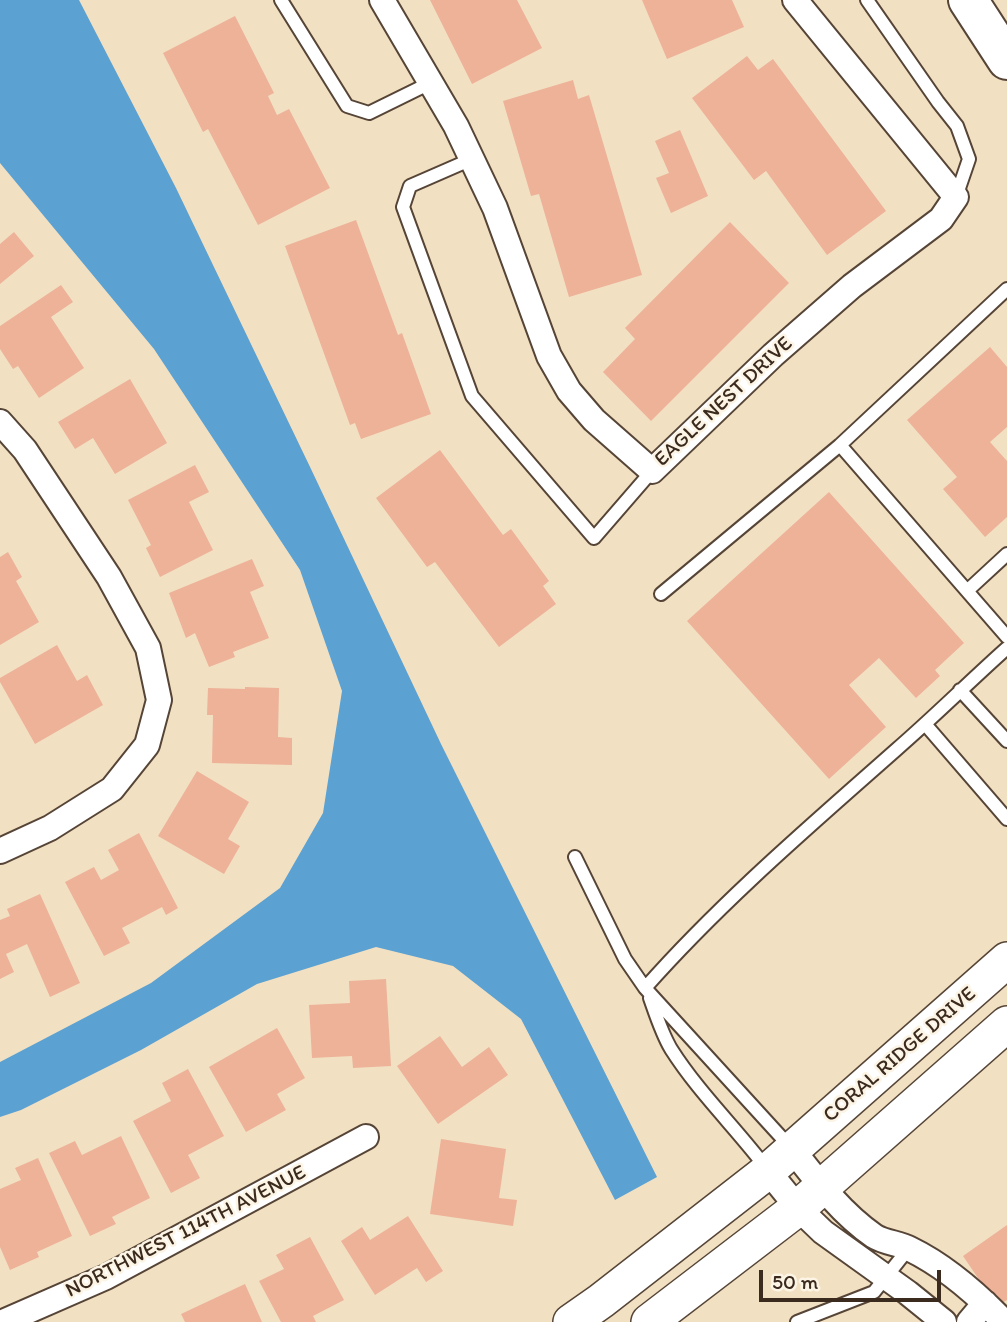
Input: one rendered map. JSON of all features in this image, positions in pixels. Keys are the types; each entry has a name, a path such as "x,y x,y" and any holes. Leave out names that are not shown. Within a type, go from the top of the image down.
{"main road":[{"path":"968,0 1007,60"},
{"name":"CORAL RIDGE DRIVE","path":"572,1322 780,1160 1007,960"},
{"path":"649,1322 810,1198 1007,1024"}],"street":[{"name":"EAGLE NEST DRIVE","path":"382,0 456,126 472,159 495,208 549,356 569,391 594,419 652,471 783,346 852,286 941,219 956,197"},
{"path":"795,0 956,197"},
{"path":"0,422 25,450 109,577 148,648 159,700 147,745 112,789 50,828 0,851"},
{"name":"NORTHWEST 114TH AVENUE","path":"3,1322 106,1277 366,1137"},
{"path":"780,1160 810,1198 835,1242 944,1322"},
{"path":"810,1198 843,1209 877,1237 909,1248 946,1271 1004,1322"},
{"path":"969,1322 985,1303"}],"lane":[{"path":"281,0 346,106 369,113 430,83"},
{"path":"867,0 957,126 969,159 956,197"},
{"path":"472,159 410,186 403,207 472,396 594,538 652,471"},
{"path":"661,594 840,445 1007,289"},
{"path":"840,445 1007,637"},
{"path":"967,591 1007,554"},
{"path":"645,988 680,948 727,902 1007,648"},
{"path":"960,690 1007,741"},
{"path":"925,724 1007,819"},
{"path":"576,857 625,959 780,1160"},
{"path":"645,988 670,1046 699,1088 743,1139 780,1160"},
{"path":"797,1322 874,1292 909,1248"}],"water":[{"path":"0,0 79,0 176,188 441,744 657,1177 615,1200 521,1019 453,966 376,947 257,984 141,1050 21,1110 0,1117 0,1062 151,983 280,888 323,813 342,691 300,570 154,349 0,163"}],"building":[{"path":"430,0 517,0 542,48 472,84"},
{"path":"642,0 732,0 744,27 667,59"},
{"path":"235,16 274,93 268,96 277,115 289,109 330,188 258,225 208,129 203,132 163,53"},
{"path":"747,56 758,70 773,59 886,211 827,255 766,171 754,180 692,98"},
{"path":"573,80 578,99 589,95 642,275 569,297 539,194 531,196 503,101"},
{"path":"680,130 708,196 671,213 656,178 669,173 655,141"},
{"path":"356,220 398,335 402,333 431,414 361,439 355,423 350,425 285,246"},
{"path":"730,222 789,283 651,421 603,372 635,339 625,328"},
{"path":"14,232 34,256 0,284 0,244"},
{"path":"61,285 73,302 51,317 84,368 39,398 18,366 13,369 0,349 0,326"},
{"path":"990,347 1007,367 1007,427 990,442 1007,461 1007,517 985,537 943,489 957,477 907,420"},
{"path":"130,379 167,443 115,474 93,438 75,449 58,422"},
{"path":"440,450 503,535 511,529 549,581 543,586 556,604 499,647 435,562 427,567 376,498"},
{"path":"195,465 209,492 189,502 213,550 160,577 146,548 151,545 128,500"},
{"path":"829,492 964,643 935,670 940,676 916,698 879,658 849,685 886,727 829,779 687,621"},
{"path":"8,552 22,577 16,581 39,622 0,645 0,557"},
{"path":"252,559 264,586 250,592 269,638 233,652 235,657 209,667 195,633 186,638 169,593"},
{"path":"57,645 77,681 87,675 103,705 35,744 0,678"},
{"path":"208,688 279,688 278,737 292,738 292,765 212,763 213,715 207,715"},
{"path":"197,771 249,802 228,839 240,846 224,874 158,836"},
{"path":"139,833 178,908 166,915 162,907 122,928 130,943 104,956 65,882 94,867 101,880 119,870 108,850"},
{"path":"40,894 80,983 50,997 27,944 6,954 14,972 0,979 0,920 10,916 7,909"},
{"path":"386,979 391,1066 353,1068 352,1056 312,1058 309,1005 350,1003 349,981"},
{"path":"277,1028 305,1078 277,1094 286,1110 246,1132 209,1067"},
{"path":"440,1036 462,1067 489,1047 508,1075 438,1124 397,1066"},
{"path":"188,1069 224,1136 188,1155 200,1178 171,1193 133,1121 171,1101 162,1083"},
{"path":"121,1136 150,1198 112,1217 116,1224 90,1236 49,1153 75,1141 82,1155"},
{"path":"441,1139 506,1149 499,1198 517,1200 513,1226 430,1214"},
{"path":"38,1158 72,1236 37,1252 39,1257 10,1270 0,1247 0,1189 21,1180 15,1168"},
{"path":"408,1216 443,1271 426,1282 417,1268 375,1295 341,1241 362,1227 370,1240"},
{"path":"1007,1225 1007,1300 997,1306 963,1256"},
{"path":"310,1237 344,1300 313,1316 316,1322 281,1322 259,1281 284,1269 276,1255"},
{"path":"245,1284 262,1322 185,1322 181,1314"}]}
